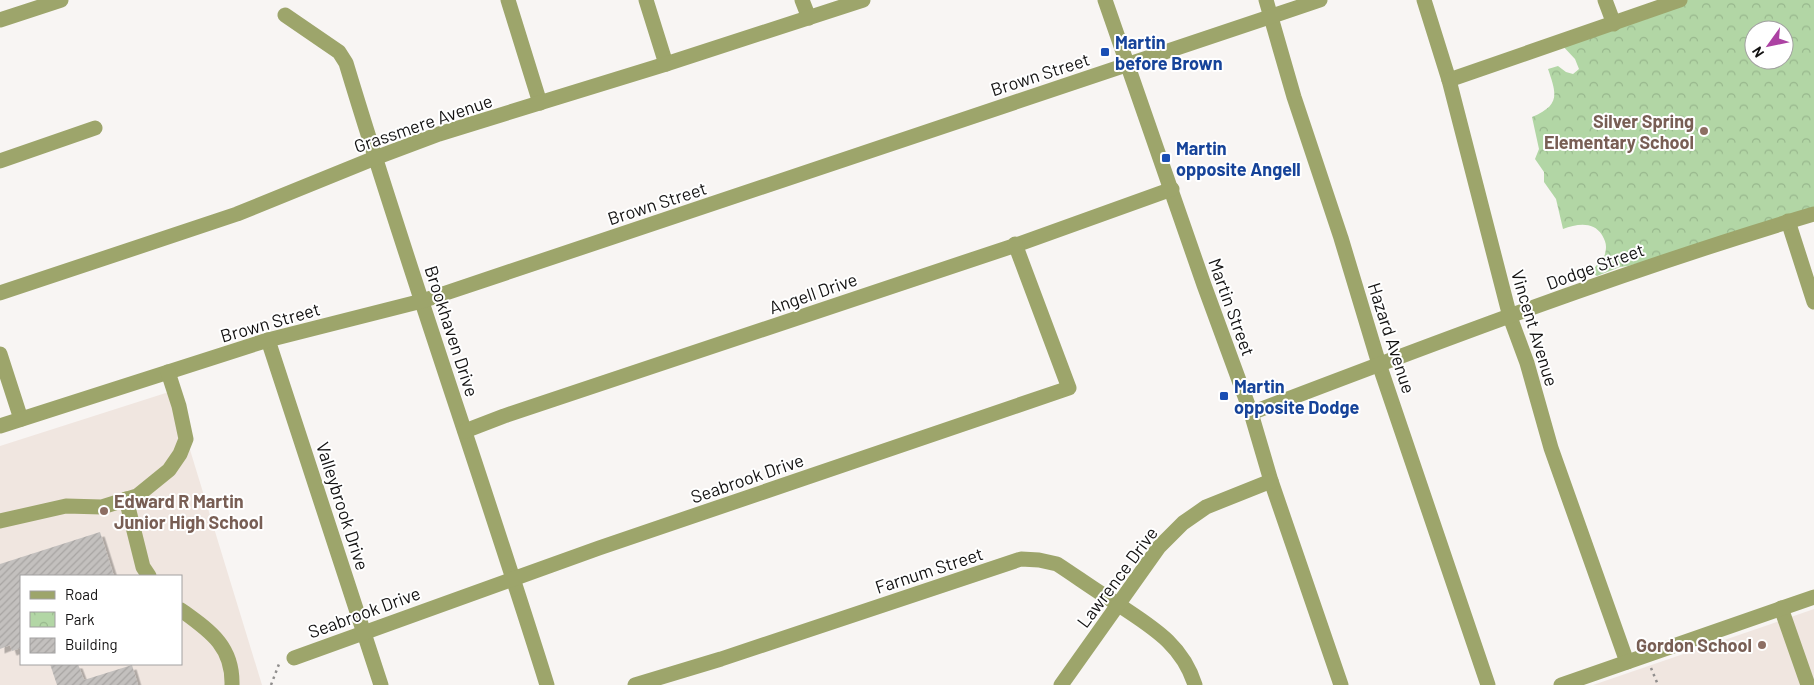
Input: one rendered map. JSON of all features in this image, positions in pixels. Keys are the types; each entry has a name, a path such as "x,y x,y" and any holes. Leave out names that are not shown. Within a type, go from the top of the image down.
{"street":[{"path":"0,20 61,0"},
{"path":"508,0 540,103"},
{"path":"646,0 666,64"},
{"path":"802,0 809,18"},
{"name":"Grassmere Avenue","path":"0,293 237,214 439,134 666,64 862,0"},
{"name":"Martin Street","path":"1105,0 1204,285 1251,413 1271,481 1341,685"},
{"name":"Hazard Avenue","path":"1266,0 1294,97 1341,238 1379,364 1488,685"},
{"name":"Brown Street","path":"0,426 268,340 422,301 1320,0"},
{"name":"Vincent Avenue","path":"1424,0 1449,80 1510,317 1527,363 1551,448 1634,660"},
{"path":"1605,0 1614,24"},
{"path":"1449,80 1680,0"},
{"name":"Brookhaven Drive","path":"285,15 339,52 346,63 375,158 514,578 547,685"},
{"path":"0,161 96,128"},
{"name":"Angell Drive","path":"465,431 504,416 1172,190"},
{"name":"Dodge Street","path":"1251,413 1379,364 1650,266 1814,214"},
{"path":"1788,222 1814,302"},
{"name":"Seabrook Drive","path":"294,658 514,578 879,451 1069,388 1015,244"},
{"name":"Valleybrook Drive","path":"268,340 381,685"},
{"path":"0,354 21,419"},
{"path":"0,521 66,506 102,507 137,496 169,470 180,454 186,439 179,406 168,372"},
{"name":"Lawrence Drive","path":"1061,685 1159,546 1183,523 1206,507 1271,481"},
{"path":"126,499 143,566 148,575"},
{"name":"Farnum Street","path":"635,685 721,659 1021,560 1039,560 1057,564 1151,626 1170,642 1188,668 1195,685"},
{"path":"1561,685 1814,597"},
{"path":"1781,608 1808,685"},
{"path":"182,611 218,639 226,652 232,674 232,685"},
{"path":"1798,685 1796,680 1799,662"}],"path":[{"path":"271,685 279,664 294,658"},
{"path":"1634,660 1650,665 1658,685"}],"shaded area":[{"name":"Edward R Martin Junior High School","path":"172,391 262,685 0,685 0,446"},
{"name":"Gordon School","path":"1814,609 1814,685 1593,685 1771,624"}],"green space":[{"name":"Silver Spring Elementary School","path":"1684,0 1814,0 1814,215 1620,267 1597,276 1592,273 1605,254 1606,246 1603,237 1594,227 1584,225 1563,229 1556,199 1544,182 1544,172 1535,159 1539,149 1532,117 1548,108 1554,98 1548,69 1558,66 1566,72 1573,74 1579,69 1575,59 1560,43"}],"building":[{"path":"100,532 114,575 20,575 20,648 12,651 10,645 0,649 0,564"},
{"path":"50,665 78,665 84,680 132,665 138,685 57,685"}],"place":[{"name":"Martin before Brown","path":"1105,52"},
{"name":"Silver Spring Elementary School","path":"1704,131"},
{"name":"Martin opposite Angell","path":"1166,158"},
{"name":"Martin opposite Dodge","path":"1224,396"},
{"name":"Edward R Martin Junior High School","path":"104,511"},
{"name":"Gordon School","path":"1762,645"}]}
